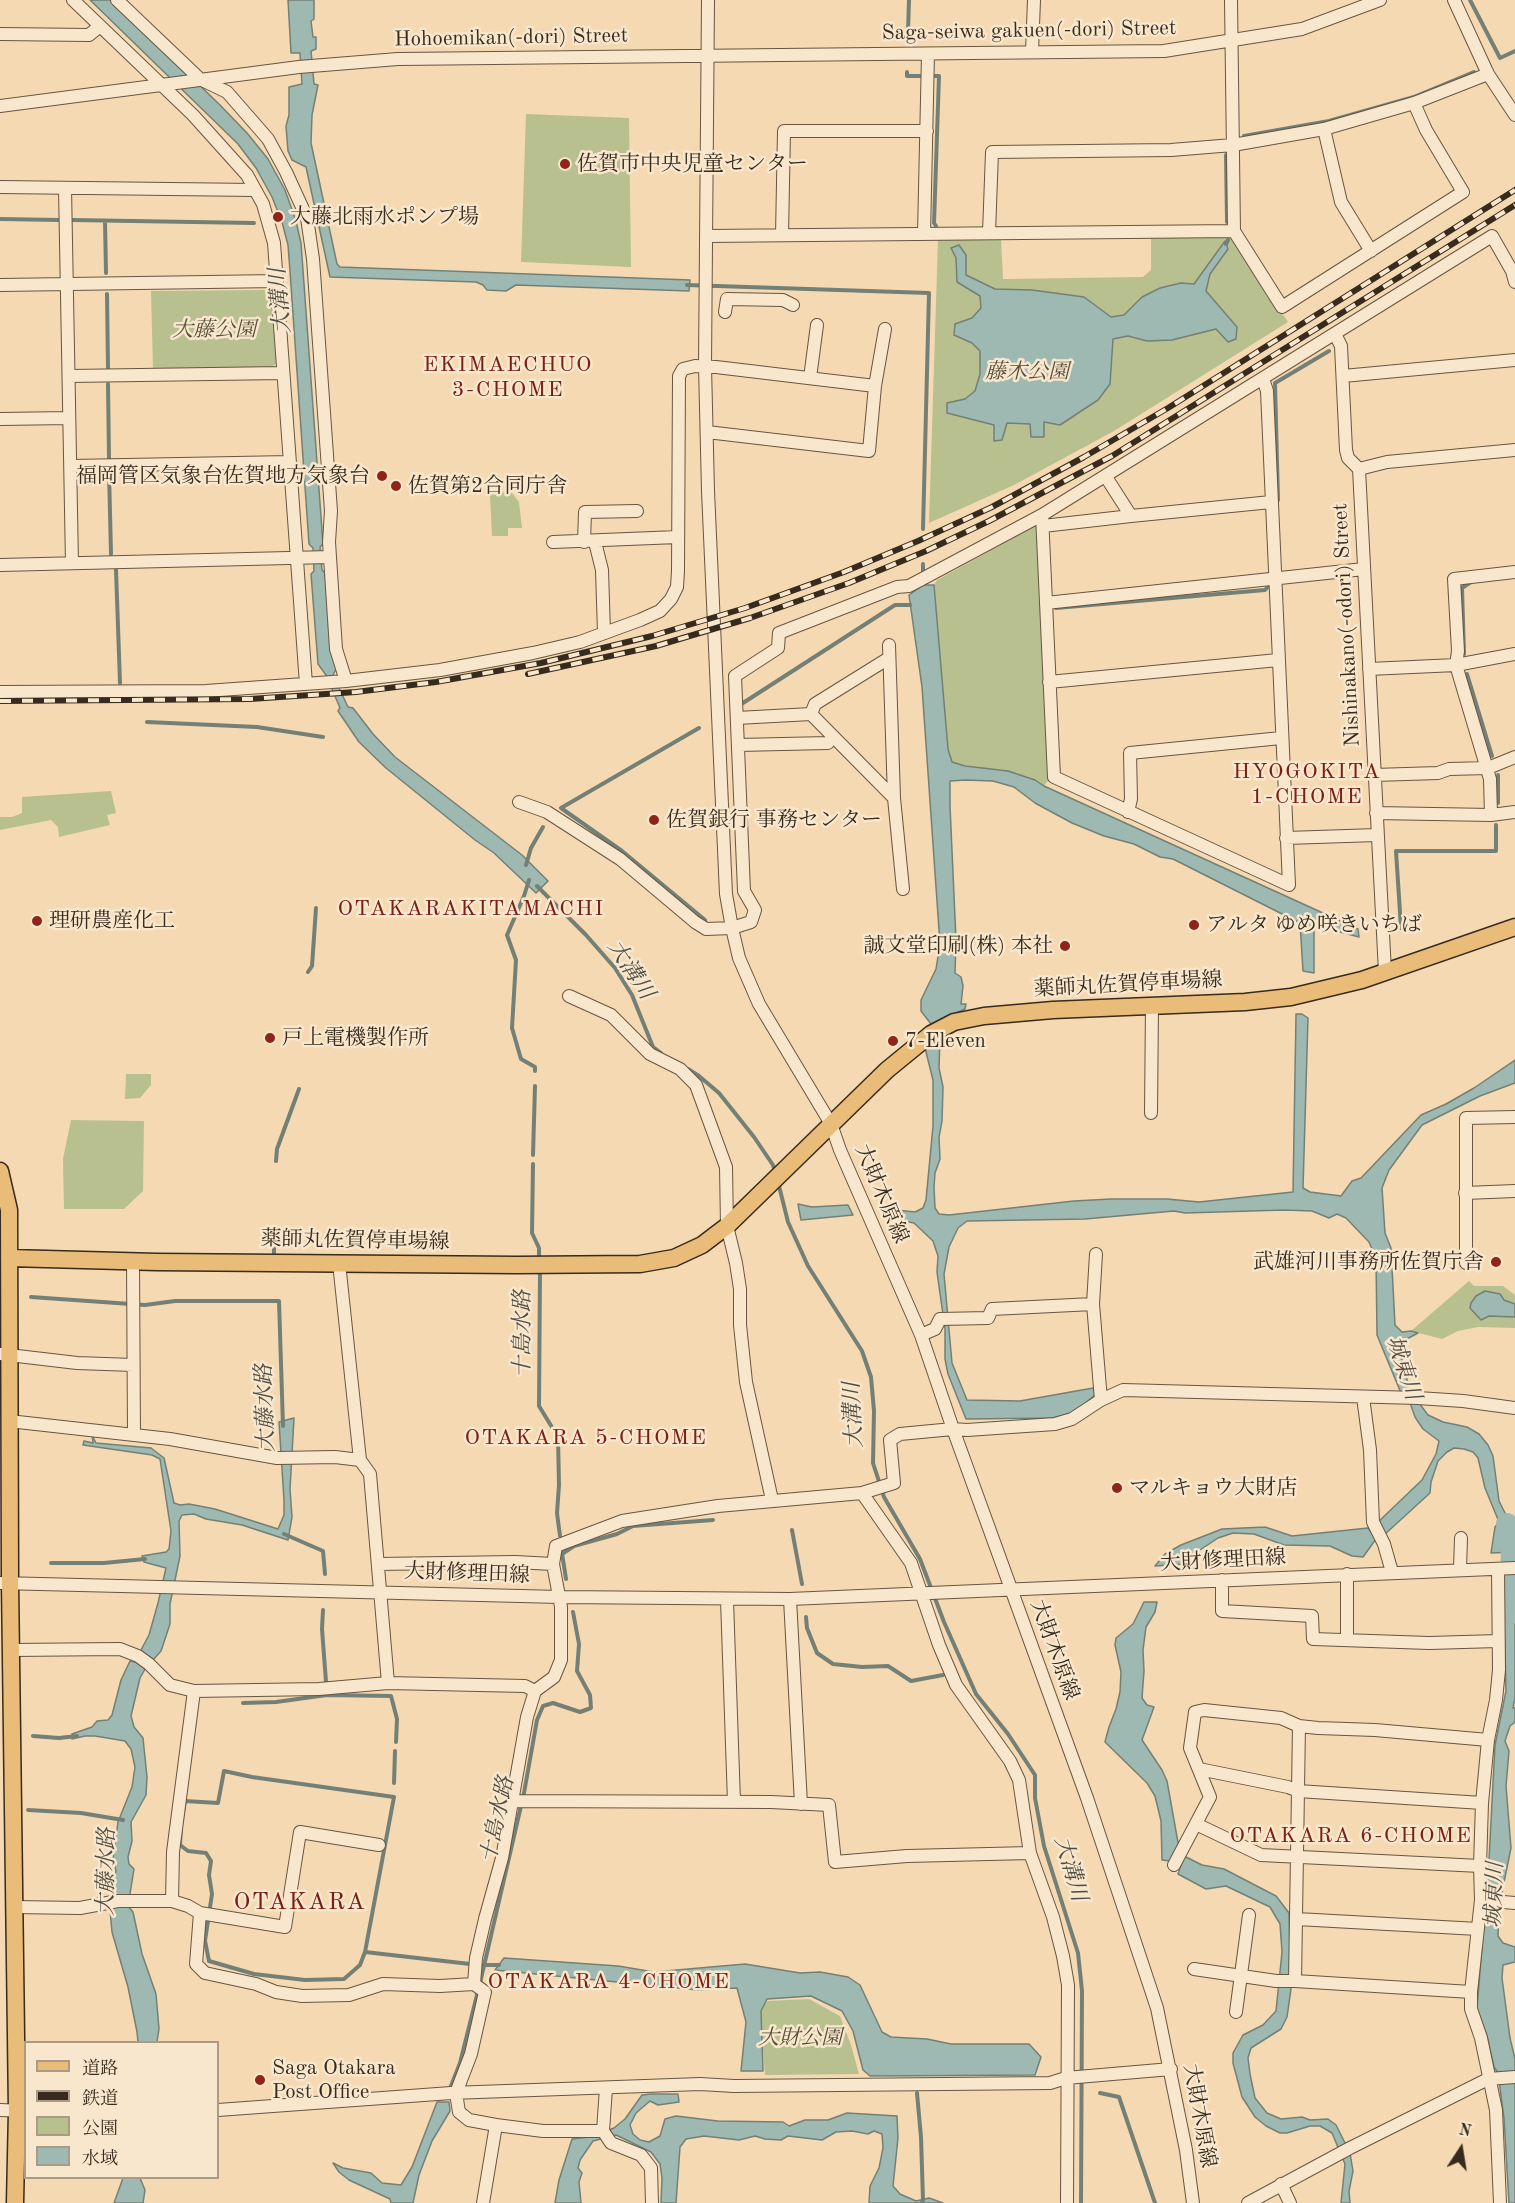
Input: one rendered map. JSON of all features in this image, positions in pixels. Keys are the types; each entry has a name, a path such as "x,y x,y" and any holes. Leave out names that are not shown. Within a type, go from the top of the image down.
{"main road":[{"name":"薬師丸佐賀停車場線","path":"9,1258 339,1263 640,1264 674,1258 702,1245 727,1226 916,1045 954,1022 984,1016 1053,1010 1245,1002 1291,997 1341,986 1515,927"},
{"path":"0,1172 9,1210 5,1355 9,1421 5,1483 5,1583 11,1650 7,1869 14,1907 15,2203"}],"street":[{"path":"74,0 166,85 247,176 263,204 274,243 306,684"},
{"path":"117,0 197,80 227,92 268,139 307,218 313,260 331,511 327,557 336,649 346,681"},
{"name":"大財木原線","path":"708,0 705,366 726,894 732,928 739,958 759,1004 831,1124 840,1150 921,1335 1087,1798 1157,2008 1186,2150 1193,2203"},
{"path":"1032,52 1034,0"},
{"path":"1231,0 1234,231 1282,307 1463,192 1426,130 1414,104"},
{"name":"Saga-seiwa gakuen(-dori) Street","path":"709,55 1164,51 1302,28 1380,0"},
{"path":"1454,0 1488,74 1515,115"},
{"path":"0,34 89,35 100,26"},
{"path":"924,234 928,54"},
{"name":"Hohoemikan(-dori) Street","path":"197,80 299,67 398,59 709,55"},
{"path":"989,233 992,152 1171,150 1233,146 1324,129 1414,104 1488,74"},
{"path":"0,106 197,80"},
{"path":"1324,129 1341,202 1371,251"},
{"path":"782,235 784,132 927,131"},
{"path":"0,187 255,190"},
{"path":"65,188 72,563"},
{"path":"706,236 1234,231"},
{"path":"519,802 547,812 620,859 706,929 732,928 751,922 754,910 744,891 735,676 778,648 779,633 897,587 909,586 1042,520 1106,477 1492,236 1512,271 1515,282"},
{"path":"0,285 277,281"},
{"path":"706,296 726,299 783,300 793,305"},
{"path":"725,312 726,299"},
{"path":"810,378 817,325"},
{"path":"707,432 869,451 875,386 885,329"},
{"path":"1335,334 1341,346 1346,450 1348,458 1359,469 1387,462 1515,450"},
{"path":"1342,376 1515,360"},
{"path":"0,692 206,691 346,681 440,670 580,642 660,611 671,599 676,587 678,579 678,376 683,369 705,366 875,386"},
{"path":"69,376 283,373"},
{"path":"1042,520 1054,777 1289,885 1267,391 1263,379"},
{"path":"0,419 69,418"},
{"path":"71,466 290,462"},
{"name":"Nishinakano(-odori) Street","path":"1359,469 1384,972"},
{"path":"1106,477 1131,516"},
{"path":"1042,520 1131,516 1271,502"},
{"path":"604,633 602,570 590,542 585,512 638,511"},
{"path":"553,542 678,537"},
{"path":"0,565 327,557"},
{"path":"1046,603 1364,569"},
{"path":"1491,815 1488,768 1456,665 1458,651 1454,579 1515,572"},
{"path":"811,714 816,704 889,651 894,798 903,889"},
{"path":"1369,669 1456,665 1515,654"},
{"path":"1049,682 1278,660"},
{"path":"737,718 811,714 894,798"},
{"path":"1128,812 1131,799 1130,753 1281,738"},
{"path":"738,745 828,743"},
{"path":"1374,775 1438,773 1449,769 1488,768 1515,757"},
{"path":"1376,813 1491,815 1515,812"},
{"path":"1286,838 1377,835"},
{"path":"569,996 611,1015 650,1054 680,1069 696,1085 726,1167 727,1226 740,1289 740,1325 746,1382 772,1500"},
{"path":"1151,1113 1152,1005"},
{"path":"1466,1263 1466,1118 1515,1117"},
{"path":"1465,1193 1515,1191"},
{"path":"1096,1254 1093,1304 1101,1400"},
{"path":"133,1260 134,1435"},
{"path":"339,1263 360,1460 370,1474 388,1683"},
{"path":"921,1335 935,1329 940,1319 988,1317 992,1309 1093,1304"},
{"path":"5,1355 77,1363 133,1365"},
{"path":"474,1984 476,1958 484,1919 502,1858 527,1717 535,1690 554,1677 561,1660 560,1597 555,1584 553,1564 556,1546 622,1521 718,1506 862,1493 894,1483 890,1440 900,1434 1055,1424 1072,1419 1101,1400 1123,1390 1418,1398 1515,1408"},
{"path":"1363,1397 1370,1450 1373,1522 1384,1544 1392,1572"},
{"path":"9,1421 170,1439 277,1458 335,1457 360,1460"},
{"path":"862,1493 911,1563 939,1645 956,1685 1010,1761 1019,1780 1030,1853 1053,1917 1068,1985 1067,2203"},
{"path":"1460,1569 1461,1538"},
{"path":"378,1564 503,1562 553,1564"},
{"name":"大財修理田線","path":"5,1583 560,1597 790,1599 1515,1568"},
{"path":"1498,1569 1496,1700 1488,1740 1482,1803 1481,1900 1471,2009 1481,2038 1496,2110 1500,2203"},
{"path":"1347,1574 1347,1640"},
{"path":"1222,1580 1222,1611 1312,1616 1313,1639 1498,1641"},
{"path":"727,1599 734,1802"},
{"path":"790,1599 801,1804"},
{"path":"11,1650 120,1649 138,1656 170,1685 194,1691 319,1689 388,1683 525,1686 535,1690"},
{"path":"172,1901 173,1852 194,1691"},
{"path":"1174,1865 1210,1797 1190,1748 1195,1712 1204,1710 1281,1718 1299,1726 1318,1728 1375,1730 1488,1740"},
{"path":"1295,1982 1299,1726"},
{"path":"1199,1769 1298,1791 1482,1803"},
{"path":"513,1801 829,1805 835,1862 907,1856 1030,1853"},
{"path":"1196,1824 1261,1855 1480,1866"},
{"path":"14,1907 80,1908 131,1901 172,1901 206,1914 285,1927 300,1832 379,1845"},
{"path":"1481,1900 1510,1903"},
{"path":"206,1914 196,1965 205,1973 256,1984 276,1992 302,1996 349,1995 383,1984 440,1986 474,1984 484,1992 471,2054 456,2093 459,2112 469,2120 496,2125 605,2135"},
{"path":"1236,2012 1249,1915"},
{"path":"1297,1918 1478,1929"},
{"path":"1194,1969 1276,1981 1471,1992"},
{"path":"219,2110 456,2093 699,2084 734,2086 1050,2083 1066,2078 1171,2069"},
{"path":"1248,2203 1335,2155 1491,2079 1515,2078"},
{"path":"606,2088 605,2135 611,2143 641,2155 651,2168 652,2203"},
{"path":"483,2203 496,2125"},
{"path":"1281,2184 1290,2203"}],"green space":[{"path":"526,114 629,118 631,267 521,262"},
{"name":"藤木公園","path":"1151,237 1231,237 1288,322 1114,431 1014,485 929,523 938,239 1001,239 1003,279 1143,277 1151,270"},
{"name":"大藤公園","path":"264,290 273,297 277,363 271,368 153,370 151,291"},
{"path":"511,492 519,502 522,528 508,528 508,536 492,536 490,493"},
{"path":"1037,525 1051,777 1044,786 1035,780 1008,771 965,766 952,762 948,749 934,585 937,580"},
{"path":"111,791 116,813 107,815 110,825 59,837 58,827 51,820 0,830 0,817 12,817 22,813 22,797"},
{"path":"126,1074 151,1074 151,1085 140,1098 125,1099"},
{"path":"71,1120 144,1121 143,1191 124,1209 64,1209 63,1159"},
{"path":"1469,1281 1474,1286 1503,1286 1515,1295 1515,1328 1478,1327 1458,1331 1442,1339 1411,1331"},
{"name":"大財公園","path":"809,1999 840,2016 859,2074 765,2075 760,2012 767,2001"}],"water":[{"path":"90,0 111,0 219,104 268,159 285,190 301,243 323,544 320,547 336,669 333,675 348,707 353,708 395,757 522,855 548,881 536,893 494,853 386,768 359,742 338,711 340,708 326,675 318,664 311,574 314,571 313,548 309,544 288,245 282,222 272,197 256,168 238,144"},
{"path":"288,0 314,0 314,19 311,21 313,37 316,37 316,49 311,51 314,84 318,85 312,115 311,143 337,264 340,267 690,280 689,291 516,285 506,291 487,290 476,282 330,277 306,167 292,160 288,151 286,126 289,115 289,87 302,84 300,53 291,53"},
{"path":"1225,241 1228,249 1210,274 1206,291 1237,327 1236,339 1228,342 1216,329 1172,340 1147,341 1128,336 1113,339 1110,384 1098,400 1060,425 1044,422 1044,437 1031,437 1030,424 1007,423 1002,440 994,441 994,425 947,413 947,403 965,399 975,391 980,374 980,351 972,343 954,335 955,324 972,318 981,308 980,296 957,282 956,258 951,248 959,245 966,255 966,275 995,289 1032,290 1084,297 1111,317 1124,315 1142,297 1160,288 1181,283 1194,284"},
{"path":"923,585 934,585 948,749 952,762 965,766 1008,771 1035,780 1358,929 1359,937 1318,926 1314,929 1314,973 1303,971 1300,923 1173,859 1160,857 1134,844 1104,836 1072,823 1035,803 1014,787 993,781 950,781 956,940 955,973 961,977 963,986 961,1004 966,1004 965,1009 931,1024 921,1011 921,1000 936,969 940,944 922,687 909,595"},
{"path":"1296,1014 1302,1014 1308,1018 1303,1188 1310,1192 1341,1196 1352,1181 1361,1178 1421,1115 1474,1088 1515,1060 1515,1083 1480,1096 1422,1125 1389,1170 1382,1188 1385,1233 1391,1248 1395,1325 1402,1332 1418,1333 1403,1341 1402,1360 1407,1380 1414,1394 1401,1393 1377,1335 1376,1258 1369,1242 1346,1218 1337,1214 1329,1218 1312,1211 1185,1213 1174,1211 1085,1219 967,1221 958,1228 949,1247 944,1274 952,1363 967,1400 1020,1401 1093,1388 1096,1394 1075,1412 1053,1418 966,1419 948,1374 945,1359 945,1329 937,1272 938,1256 933,1241 914,1223 890,1218 887,1209 915,1212 923,1208 926,1200 933,1126 933,1080 925,1048 940,1037 939,1068 943,1087 942,1121 939,1137 940,1159 935,1173 934,1187 935,1208 939,1214 949,1215 1111,1199 1167,1199 1199,1202 1293,1192"},
{"path":"798,1204 812,1207 848,1205 853,1215 801,1220"},
{"path":"1485,1291 1500,1294 1504,1300 1515,1304 1515,1317 1489,1316 1481,1320 1470,1308 1476,1296"},
{"path":"1410,1403 1419,1403 1428,1415 1443,1422 1467,1427 1479,1434 1488,1445 1493,1456 1499,1501 1510,1523 1515,1525 1515,1552 1491,1553 1495,1527 1499,1522 1485,1488 1478,1458 1473,1452 1464,1449 1454,1448 1438,1461 1430,1493 1384,1535 1376,1524 1422,1480 1436,1454 1439,1441 1423,1429"},
{"path":"294,1418 290,1489 292,1517 288,1540 242,1525 206,1519 194,1514 182,1515 179,1521 180,1556 170,1604 170,1624 161,1651 140,1678 131,1716 134,1727 143,1738 147,1777 146,1795 131,1822 132,1841 128,1857 129,1864 134,1869 128,1906 133,1912 142,1954 156,1994 159,2029 157,2041 138,2041 128,1987 112,1932 110,1910 117,1906 113,1882 116,1871 113,1859 118,1822 132,1787 135,1767 131,1749 125,1741 95,1736 72,1739 72,1734 92,1727 97,1721 108,1720 112,1715 121,1680 130,1661 136,1662 143,1653 141,1650 149,1635 166,1568 144,1562 142,1556 166,1552 169,1549 171,1531 160,1459 152,1455 83,1445 84,1441 93,1443 92,1435 96,1443 151,1448 164,1458 174,1503 215,1509 278,1529 284,1515 279,1422"},
{"path":"1265,1527 1292,1536 1368,1528 1376,1539 1363,1557 1352,1556 1330,1546 1284,1545 1254,1534 1233,1533 1218,1538 1185,1564 1155,1566 1165,1554 1181,1545 1222,1529"},
{"path":"1507,1582 1515,1582 1515,1698 1513,1708 1515,1708 1515,1722 1510,1726 1505,1741 1509,1751 1506,1786 1511,1848 1501,1897 1487,1898 1495,1745 1506,1691 1504,1616"},
{"path":"1144,1602 1157,1602 1155,1612 1146,1627 1143,1650 1142,1698 1147,1705 1154,1707 1142,1740 1167,1781 1179,1848 1170,1861 1162,1860 1161,1821 1155,1796 1147,1783 1105,1742 1120,1692 1121,1672 1115,1645 1116,1638 1133,1624"},
{"path":"1184,1856 1202,1865 1224,1869 1276,1896 1289,1913 1291,1989 1287,2017 1281,2029 1251,2048 1248,2058 1255,2098 1267,2113 1281,2119 1302,2117 1310,2120 1328,2119 1336,2125 1350,2153 1353,2171 1349,2191 1350,2203 1341,2203 1345,2164 1332,2133 1320,2126 1280,2133 1266,2126 1255,2117 1242,2097 1233,2063 1233,2053 1243,2035 1263,2025 1276,2011 1282,1952 1280,1924 1270,1907 1226,1886 1206,1889 1178,1874"},
{"path":"1485,1910 1499,1911 1498,1936 1503,1943 1515,1947 1515,1962 1503,1965 1502,1978 1515,2059 1515,2203 1509,2203 1504,2118 1498,2073 1494,2067 1487,2036 1477,2008"},
{"path":"504,1958 618,1966 654,1972 745,1964 800,1973 820,1972 848,1977 860,1985 882,2032 891,2037 927,2039 951,2044 1029,2044 1041,2057 1035,2075 870,2076 863,2070 853,2031 842,2011 811,1996 767,1999 761,2011 763,2071 741,2071 746,2022 737,1988 698,1990 495,1970"},
{"path":"678,2094 679,2102 658,2105 650,2101 636,2113 630,2125 633,2134 640,2140 649,2142 660,2136 665,2119 676,2116 718,2121 783,2122 789,2126 805,2120 828,2120 847,2113 897,2116 898,2138 893,2186 900,2194 916,2201 929,2198 943,2203 869,2203 870,2186 879,2168 883,2148 882,2134 874,2131 868,2134 852,2131 836,2132 822,2140 788,2136 781,2140 755,2136 739,2140 704,2136 686,2139 680,2147 676,2203 661,2203 660,2164 651,2152 616,2135 593,2141 580,2160 578,2168 582,2173 579,2182 581,2203 555,2203 559,2180 572,2139 589,2137 614,2128 625,2119 642,2095"},
{"path":"437,2102 449,2102 450,2111 432,2141 419,2175 413,2203 391,2203 390,2199 349,2180 333,2163 343,2168 371,2173 382,2183 401,2185 412,2167"},
{"path":"123,2179 140,2179 145,2190 143,2203 114,2203"}],"waterway":[{"path":"908,32 909,0"},
{"path":"1470,0 1500,58 1515,51"},
{"path":"907,72 907,76 939,76 934,223 936,226"},
{"path":"1244,136 1329,121 1414,97 1474,72"},
{"path":"1226,155 1227,222"},
{"path":"0,219 60,220"},
{"path":"72,220 254,223"},
{"path":"105,221 106,273"},
{"path":"1226,244 1228,240"},
{"path":"687,285 929,293 923,529"},
{"path":"107,294 108,368"},
{"path":"1278,500 1275,383 1329,351"},
{"path":"108,384 109,458"},
{"path":"109,471 111,554"},
{"path":"923,564 923,576"},
{"path":"116,570 120,683"},
{"path":"1056,608 1265,590 1272,582"},
{"path":"1464,654 1462,588 1471,582"},
{"path":"743,703 895,605 910,605"},
{"path":"1467,674 1492,756"},
{"path":"147,722 257,727 323,737"},
{"path":"699,728 561,808 622,851 705,920"},
{"path":"1498,775 1498,803"},
{"path":"1401,928 1396,851 1496,851 1496,825"},
{"path":"526,865 531,848 543,827"},
{"name":"十島水路","path":"529,880 507,935 516,960 512,1028 521,1059 535,1067 535,1071"},
{"name":"大溝川","path":"537,886 615,968 632,995 653,1047 661,1053"},
{"path":"308,972 312,966 316,908"},
{"name":"大溝川","path":"688,1069 719,1093 754,1137 773,1165 775,1172"},
{"name":"十島水路","path":"533,1155 535,1086"},
{"path":"276,1161 277,1149 299,1089"},
{"name":"十島水路","path":"533,1164 532,1233 539,1248 539,1257"},
{"name":"大溝川","path":"778,1182 788,1222 808,1266 862,1351 871,1377 874,1411 873,1463 884,1497 920,1559 944,1622 976,1694 1008,1734 1035,1775 1035,1798 1044,1846 1078,1953 1082,1991 1081,2203"},
{"path":"274,1245 274,1253"},
{"name":"十島水路","path":"540,1271 539,1406 558,1437 557,1513 560,1536"},
{"name":"大藤水路","path":"31,1297 145,1305 175,1301 279,1301 283,1426"},
{"path":"562,1554 574,1546 617,1534 633,1526 713,1520"},
{"name":"城東川","path":"1507,1524 1512,1532 1511,1613"},
{"path":"792,1530 802,1584"},
{"path":"284,1534 323,1551 325,1574"},
{"name":"十島水路","path":"562,1553 566,1579"},
{"path":"51,1563 104,1563 145,1559"},
{"path":"323,1610 322,1629 327,1695 391,1696 397,1719 396,1742"},
{"name":"十島水路","path":"480,1983 524,1793 537,1720 543,1706 553,1703 580,1712 591,1708 590,1695 577,1671 579,1644 573,1612"},
{"path":"806,1617 807,1628 817,1653 833,1664 862,1667 888,1666 911,1681 943,1675"},
{"path":"243,1703 276,1702 327,1695"},
{"path":"33,1736 59,1738 77,1736"},
{"path":"394,1783 395,1751"},
{"path":"224,1771 394,1797 365,1952 360,1965 344,1979 305,1980 254,1974 209,1961 205,1941 212,1894 209,1875 211,1861 206,1853 188,1851 180,1845 181,1824 185,1801 218,1803 224,1771"},
{"name":"大藤水路","path":"28,1810 81,1813 123,1820"},
{"path":"365,1952 470,1964"},
{"path":"483,1965 499,1965"},
{"name":"十島水路","path":"451,2086 460,2063 478,1991"},
{"path":"917,2093 921,2137 922,2203"},
{"path":"1100,2093 1119,2097 1155,2203"}],"railway":[{"path":"0,701 250,699 356,692 436,682 541,663 652,636 745,608 844,572 992,507 1168,408 1515,190"},
{"path":"528,674 656,646 750,618 849,583 926,551 989,521 1112,456 1515,205"}],"place":[{"name":"佐賀市中央児童センター","path":"565,164"},
{"name":"大藤北雨水ポンプ場","path":"278,217"},
{"name":"福岡管区気象台佐賀地方気象台","path":"382,476"},
{"name":"佐賀第2合同庁舎","path":"396,486"},
{"name":"佐賀銀行 事務センター","path":"654,820"},
{"name":"理研農産化工","path":"37,921"},
{"name":"アルタ ゆめ咲きいちば","path":"1194,925"},
{"name":"誠文堂印刷(株) 本社","path":"1065,946"},
{"name":"戸上電機製作所","path":"270,1038"},
{"name":"7-Eleven","path":"893,1041"},
{"name":"武雄河川事務所佐賀庁舎","path":"1496,1262"},
{"name":"マルキョウ大財店","path":"1117,1488"},
{"name":"Saga Otakara Post Office","path":"260,2080"}],"district":[{"name":"EKIMAECHUO 3-CHOME","path":"508,378"},
{"name":"HYOGOKITA 1-CHOME","path":"1307,784"},
{"name":"OTAKARAKITAMACHI","path":"471,909"},
{"name":"OTAKARA 5-CHOME","path":"586,1438"},
{"name":"OTAKARA 6-CHOME","path":"1351,1836"},
{"name":"OTAKARA","path":"300,1903"},
{"name":"OTAKARA 4-CHOME","path":"609,1982"}]}
